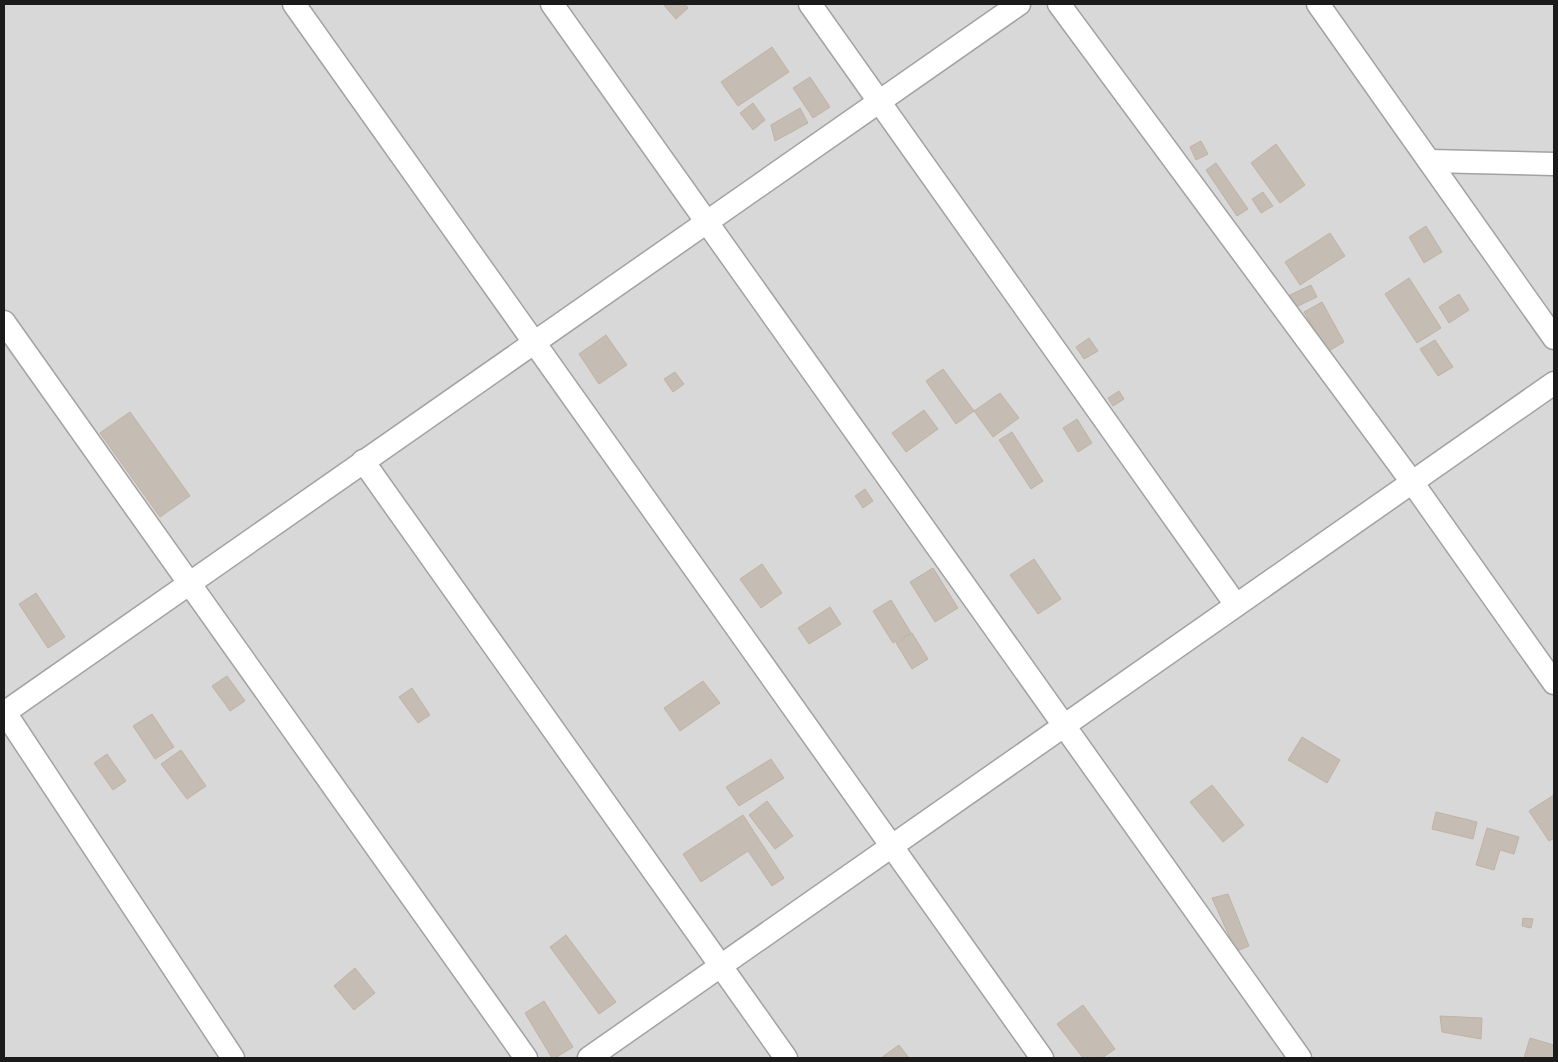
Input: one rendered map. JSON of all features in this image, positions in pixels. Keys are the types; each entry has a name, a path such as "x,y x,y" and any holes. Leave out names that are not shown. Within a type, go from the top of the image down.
{"street":[{"path":"294,4 1042,1058"},
{"path":"552,4 1300,1058"},
{"path":"810,4 1236,605"},
{"path":"233,1058 4,712 1019,4"},
{"path":"1059,4 1412,482 1554,683"},
{"path":"1318,4 1554,338"},
{"path":"1429,161 1554,164"},
{"path":"4,322 526,1058"},
{"path":"589,1058 1554,383"},
{"path":"363,461 786,1058"}],"shaded area":[{"path":"4,4 1554,4 1554,1058 4,1058"}],"building":[{"path":"663,4 685,4 688,8 676,19"},
{"path":"772,47 789,72 738,106 721,82"},
{"path":"810,77 830,107 813,118 793,88"},
{"path":"753,103 765,120 753,130 740,113"},
{"path":"800,108 808,123 775,141 771,125"},
{"path":"1201,141 1208,154 1196,160 1190,147"},
{"path":"1276,144 1305,185 1280,203 1251,163"},
{"path":"1216,163 1248,209 1237,216 1206,170"},
{"path":"1263,192 1273,206 1261,213 1252,199"},
{"path":"1426,226 1442,252 1424,263 1409,237"},
{"path":"1330,233 1345,256 1300,285 1285,262"},
{"path":"1409,278 1441,328 1417,343 1385,294"},
{"path":"1311,285 1317,297 1296,307 1290,295"},
{"path":"1459,294 1469,310 1449,323 1439,307"},
{"path":"1322,302 1344,342 1327,352 1304,312"},
{"path":"606,335 627,365 599,384 579,354"},
{"path":"1089,338 1098,351 1084,359 1076,347"},
{"path":"1435,340 1453,367 1438,376 1420,349"},
{"path":"943,369 974,411 956,424 926,381"},
{"path":"675,372 684,384 673,392 664,379"},
{"path":"1119,391 1124,399 1113,406 1108,398"},
{"path":"1000,393 1019,418 993,437 974,411"},
{"path":"924,410 938,429 906,452 892,433"},
{"path":"130,412 190,496 160,517 100,433"},
{"path":"1077,419 1092,443 1078,452 1063,428"},
{"path":"1012,432 1043,481 1031,489 999,440"},
{"path":"865,489 873,501 863,508 855,496"},
{"path":"1034,559 1061,599 1038,614 1010,575"},
{"path":"762,564 782,593 761,608 740,579"},
{"path":"933,568 958,608 935,622 910,582"},
{"path":"36,593 65,637 48,648 19,604"},
{"path":"891,600 911,633 893,643 873,611"},
{"path":"830,607 841,624 809,644 798,628"},
{"path":"912,633 928,659 912,669 896,643"},
{"path":"227,676 245,701 230,711 212,686"},
{"path":"703,681 720,703 680,731 664,708"},
{"path":"412,688 430,715 418,723 399,697"},
{"path":"152,714 174,747 155,759 133,726"},
{"path":"1302,737 1340,760 1327,783 1288,760"},
{"path":"181,750 206,786 187,799 161,764"},
{"path":"107,754 126,781 113,790 94,763"},
{"path":"771,759 784,778 739,806 726,787"},
{"path":"1212,785 1244,825 1223,842 1190,802"},
{"path":"1554,795 1554,838 1549,841 1529,811"},
{"path":"767,801 793,836 775,849 749,815"},
{"path":"1436,812 1477,822 1473,839 1432,829"},
{"path":"743,815 784,878 772,886 748,851 701,882 683,854"},
{"path":"1487,828 1519,837 1514,854 1500,850 1494,870 1476,865"},
{"path":"1228,894 1249,946 1236,951 1212,898"},
{"path":"1523,918 1533,919 1531,928 1522,926"},
{"path":"566,935 616,1002 599,1014 550,947"},
{"path":"355,968 375,993 354,1010 334,986"},
{"path":"544,1001 573,1047 555,1058 552,1058 525,1013"},
{"path":"1083,1005 1115,1049 1102,1058 1083,1058 1057,1024"},
{"path":"1440,1016 1482,1018 1481,1039 1442,1032"},
{"path":"1530,1038 1554,1045 1554,1058 1524,1058"},
{"path":"899,1045 909,1058 881,1058"}]}
